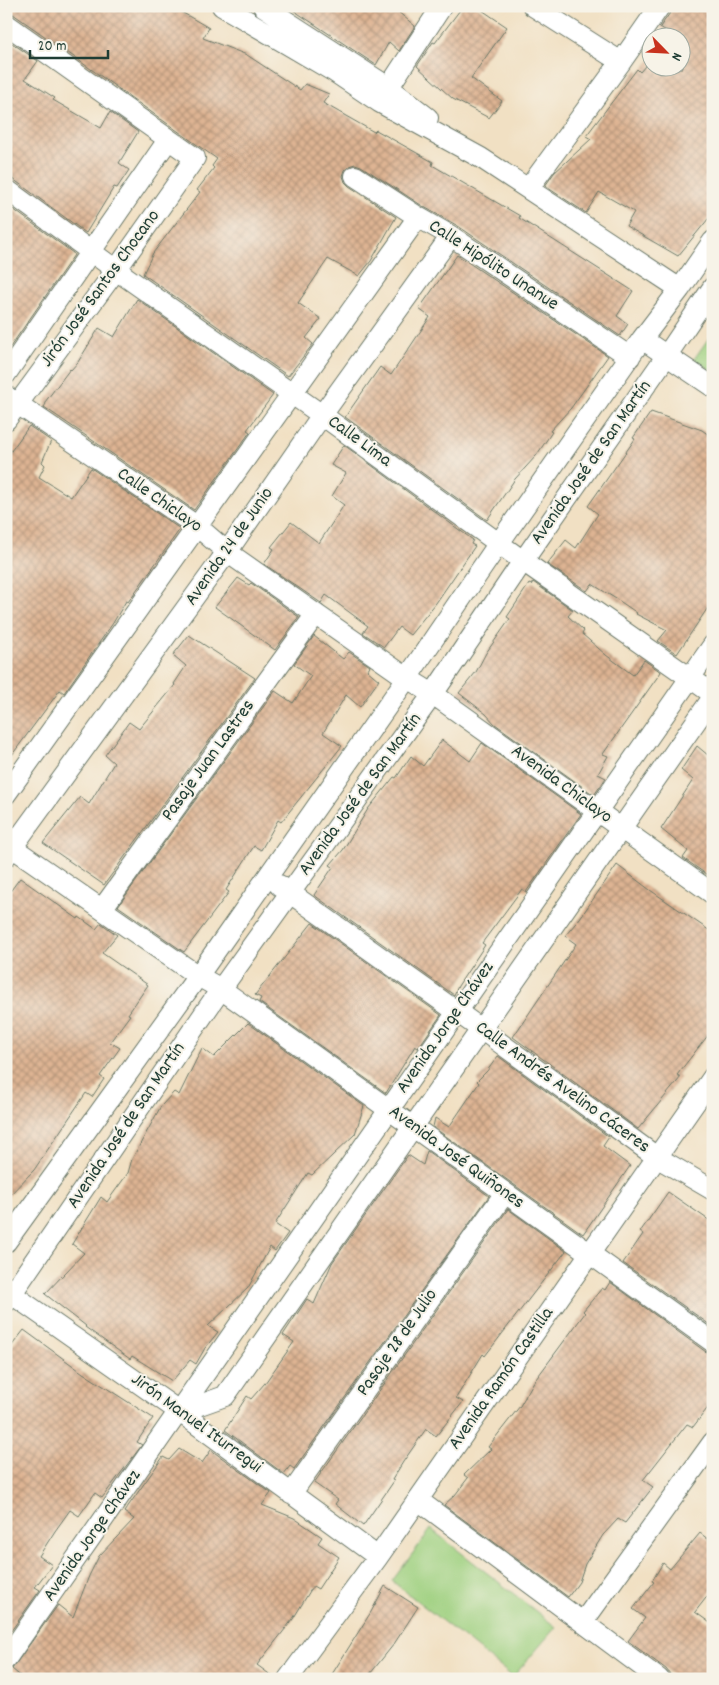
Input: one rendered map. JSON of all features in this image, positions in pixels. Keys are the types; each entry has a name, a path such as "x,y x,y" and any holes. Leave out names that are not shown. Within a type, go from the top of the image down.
{"street":[{"path":"222,6 333,71 384,95"},
{"path":"263,6 384,95 680,289"},
{"path":"384,95 442,6"},
{"path":"533,6 621,62"},
{"path":"528,188 660,6"},
{"path":"6,24 168,140"},
{"name":"Jirón José Santos Chocano","path":"6,374 168,140 195,158 116,270 12,400 6,420"},
{"name":"Calle Hipólito Unanue","path":"355,176 451,236 630,357"},
{"name":"Calle Lima","path":"6,189 116,270 322,415 713,696"},
{"name":"Avenida 24 de Junio","path":"6,794 418,217"},
{"name":"Avenida 24 de Junio","path":"8,849 228,552 322,415 451,236"},
{"name":"Avenida José de San Martín","path":"6,1242 198,976 408,678 499,543 713,241"},
{"name":"Avenida José de San Martín","path":"8,1295 221,989 433,694 713,287"},
{"path":"642,339 713,387"},
{"name":"Calle Chiclayo","path":"12,400 198,527 228,552 408,678"},
{"name":"Pasaje Juan Lastres","path":"102,909 316,614"},
{"name":"Avenida Jorge Chávez","path":"6,1659 713,645"},
{"name":"Avenida Chiclayo","path":"408,678 713,894"},
{"name":"Avenida Jorge Chávez","path":"180,1412 225,1396 713,696"},
{"name":"Avenida José Quiñones","path":"8,849 102,909 198,976 221,989 713,1342"},
{"name":"Calle Andrés Avelino Cáceres","path":"268,876 290,894 481,1029 658,1158 713,1190"},
{"name":"Avenida Ramón Castilla","path":"288,1679 378,1557 713,1077"},
{"name":"Pasaje 28 de Julio","path":"292,1494 505,1193"},
{"name":"Jirón Manuel Iturregui","path":"8,1295 180,1412 378,1557"},
{"path":"583,1622 713,1442"},
{"path":"418,1500 659,1679"}],"green space":[{"path":"713,332 713,372 694,359"},
{"path":"431,1529 556,1627 513,1677 392,1581"}],"building":[{"path":"6,6 171,6 209,28 203,38 247,55 300,90 305,84 329,94 323,103 433,162 432,165 520,216 519,218 633,291 617,316 628,324 620,336 458,226 355,164 345,170 343,176 345,182 396,217 371,261 359,276 328,259 298,303 321,319 306,338 313,344 288,376 143,274 153,253 200,192 197,190 214,168 212,166 217,159 13,14 6,12"},
{"path":"287,6 391,6 415,26 399,51 389,42 376,65"},
{"path":"463,6 476,6 507,27 471,78 502,101 489,118 453,99 417,66 433,42 435,43"},
{"path":"672,6 713,6 713,213 678,256 626,226 634,212 599,192 586,213 545,186 554,173 591,139 586,136 637,69 640,72 642,70 642,78 692,78 692,28 660,27 670,13"},
{"path":"6,39 38,61 25,79 55,98 53,100 101,128 110,112 138,132 119,163 129,170 117,188 114,187 86,233 13,179 6,177"},
{"path":"6,204 74,255 6,353"},
{"path":"457,255 608,356 571,408 550,431 552,432 536,456 515,479 487,520 345,417 380,367 391,375 430,317 419,309"},
{"path":"137,299 273,395 247,430 250,432 194,510 44,407 45,402 70,369 78,362 99,328 114,337"},
{"path":"651,412 702,430 713,438 713,600 677,654 658,641 667,630 636,614 592,584 587,591 547,564 566,540 576,548 598,514 588,506 635,439 633,438"},
{"path":"29,426 51,441 42,462 45,465 39,477 71,497 91,468 180,529 128,602 126,601 113,623 64,693 60,690 6,763 6,458"},
{"path":"344,445 473,540 471,544 475,546 436,603 410,635 399,627 384,647 363,633 368,626 326,595 321,603 264,564 274,549 271,547 291,522 319,543 344,505 332,496 346,473 331,465"},
{"path":"238,578 249,585 251,583 299,617 275,650 215,607"},
{"path":"533,582 573,610 568,616 584,631 582,634 633,675 644,660 661,672 603,754 608,756 598,774 606,778 594,795 495,724 486,714 459,693 476,672 486,653 510,619 507,617 529,584 531,585"},
{"path":"189,635 255,678 104,885 43,843 80,797 89,804 114,763 105,755 129,722 139,729 175,685 186,666 173,655"},
{"path":"314,636 343,659 349,652 370,666 367,670 379,680 360,707 346,695 323,733 342,746 281,822 278,820 261,850 254,846 226,890 229,892 184,952 118,906 275,691 293,703 311,676 294,664"},
{"path":"442,740 470,761 482,743 581,814 526,892 522,889 482,943 485,945 454,995 314,895 333,867 330,865 343,850 368,809 394,777 396,778 411,756 423,766"},
{"path":"697,746 709,756 713,750 713,879 683,858 688,851 661,829 693,780 681,770"},
{"path":"617,865 713,933 713,1029 677,1075 681,1077 638,1129 513,1037 576,944 565,936"},
{"path":"20,878 78,919 79,917 96,929 101,923 117,935 102,953 148,985 128,1014 130,1015 110,1042 120,1048 100,1076 104,1079 92,1097 86,1093 34,1170 6,1199 6,897"},
{"path":"312,923 441,1015 418,1048 415,1046 386,1093 259,1002 261,998 255,995"},
{"path":"248,1023 364,1106 355,1134 312,1175 308,1173 275,1224 288,1233 275,1251 270,1247 248,1288 208,1326 218,1332 205,1348 196,1364 190,1360 172,1381 132,1356 130,1359 85,1327 45,1294 84,1253 72,1244 101,1197 107,1202 128,1173 132,1159 161,1106 174,1092 179,1095 202,1048 214,1057"},
{"path":"498,1056 609,1137 603,1146 630,1166 583,1234 433,1127 435,1118 449,1127 479,1083 477,1081"},
{"path":"427,1151 489,1196 294,1469 290,1466 284,1474 225,1430 247,1396 251,1399 265,1383 294,1342 283,1335 307,1299 314,1304 332,1263 408,1155 423,1165"},
{"path":"668,1192 713,1223 713,1327 623,1263 643,1234 640,1232"},
{"path":"508,1209 566,1251 485,1356 483,1354 456,1398 463,1402 436,1436 426,1429 363,1526 335,1504 338,1500 314,1483"},
{"path":"610,1282 706,1352 713,1354 713,1401 693,1427 687,1424 643,1480 653,1487 625,1523 618,1519 603,1535 585,1564 579,1582 568,1597 444,1505 455,1495 468,1478 464,1475 491,1449 488,1447 520,1406 533,1383 585,1313 583,1311 602,1288 605,1290"},
{"path":"24,1330 83,1373 153,1418 137,1442 142,1445 102,1498 95,1493 79,1516 70,1510 55,1531 39,1556 52,1565 35,1587 40,1590 6,1638 6,1353"},
{"path":"179,1449 202,1463 211,1450 271,1493 262,1505 294,1518 322,1537 318,1543 339,1557 318,1589 313,1586 293,1619 257,1665 276,1679 24,1679 12,1669 58,1605 73,1617 99,1556 134,1519 124,1512 163,1457 169,1460"},
{"path":"700,1533 713,1543 713,1589 695,1612 713,1625 713,1679 671,1679 666,1669 628,1641 645,1618 633,1609 654,1582 652,1581 663,1563 670,1569"},
{"path":"385,1586 418,1607 394,1644 366,1679 329,1679 371,1612"}]}
